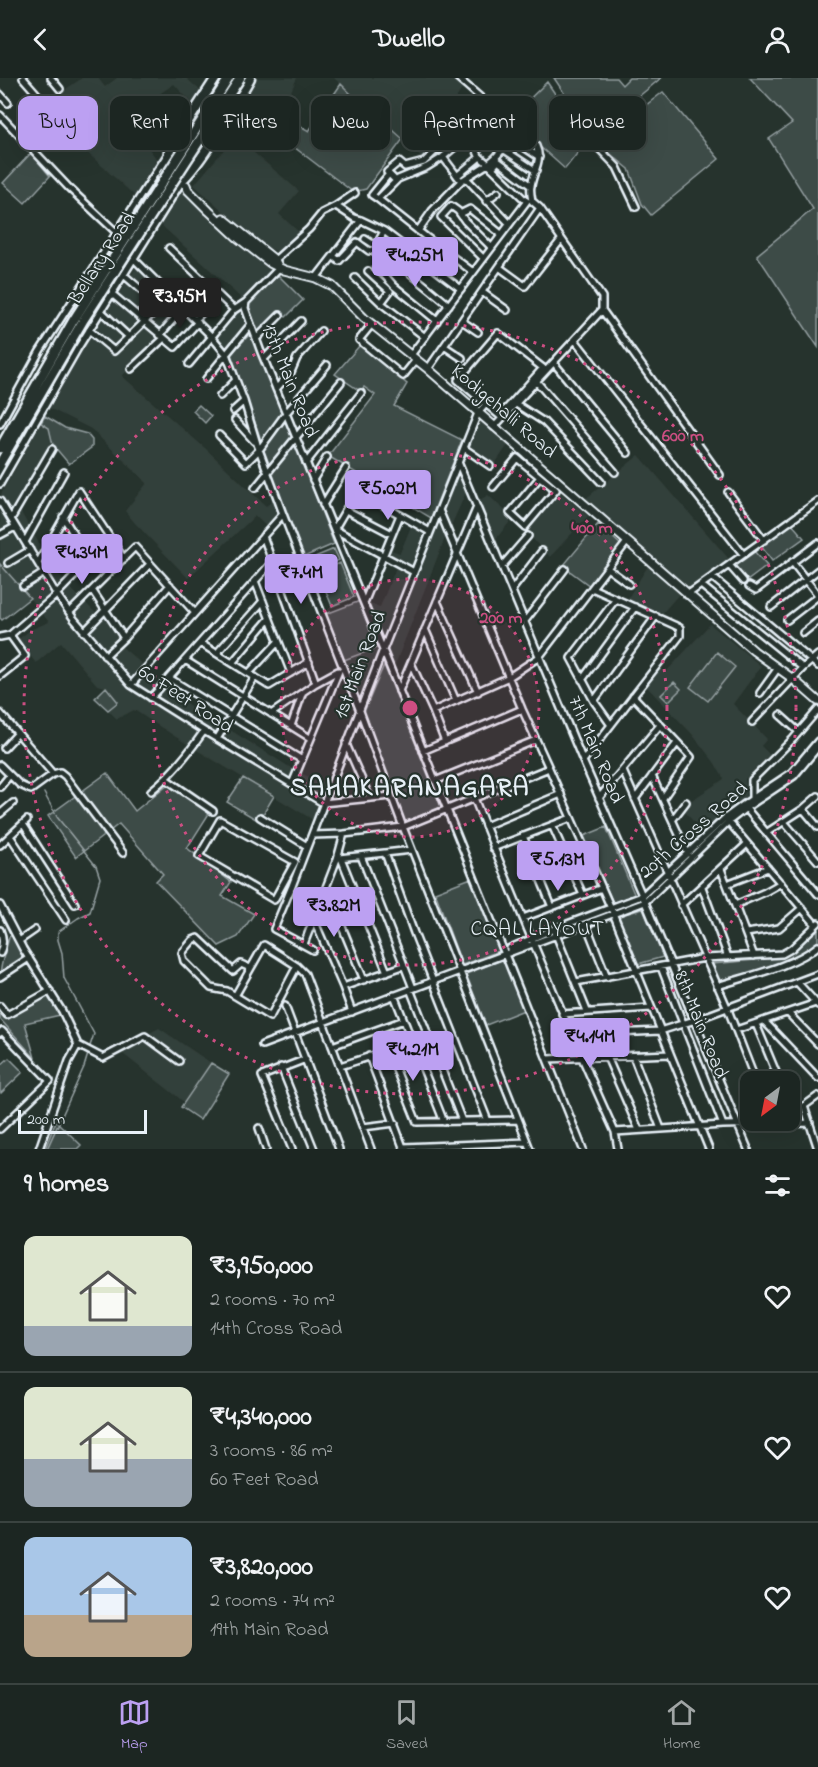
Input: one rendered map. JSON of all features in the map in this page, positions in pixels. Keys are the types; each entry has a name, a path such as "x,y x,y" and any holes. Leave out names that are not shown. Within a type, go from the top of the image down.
{"highway":[{"name":"Bellary Road","path":"0,448 73,321 230,78"},
{"name":"Bellary Road","path":"0,463 84,319 240,78"},
{"name":"Bellary Road","path":"240,96 250,78"},
{"name":"Bellary Road","path":"0,441 63,331 162,169 169,151 215,80"},
{"path":"212,96 215,80"},
{"name":"Bellary Road","path":"0,470 76,338 142,234 178,183 184,183 204,150"}],"main road":[{"path":"162,169 192,188 239,232 275,260 279,268"},
{"name":"Kodigehalli Road","path":"184,183 188,190 238,238 270,263 279,268 316,278 332,286 372,324 478,412 537,469 627,542 756,653 818,700"}],"street":[{"path":"23,78 39,96"},
{"path":"51,78 60,89"},
{"path":"458,78 478,96"},
{"path":"0,94 8,103"},
{"path":"0,115 69,188 116,232"},
{"path":"437,150 424,162 405,167 399,162 387,172 389,174 372,195 473,272"},
{"path":"378,199 396,181 427,167 451,150"},
{"path":"477,150 480,157 540,208 602,297 602,310 720,475"},
{"path":"461,178 490,166 502,150"},
{"path":"506,150 536,171"},
{"path":"528,150 539,157"},
{"path":"372,324 359,340 403,376 425,337 509,223 529,201 539,157 537,150"},
{"path":"601,150 617,167 636,207"},
{"path":"443,157 461,178 509,223"},
{"path":"418,231 432,211 480,157"},
{"path":"496,159 531,186"},
{"path":"0,424 40,351 116,232 162,169"},
{"path":"389,174 396,181"},
{"path":"0,484 101,311 184,183"},
{"path":"486,201 498,192"},
{"path":"275,260 309,230 322,213 355,193"},
{"path":"336,206 354,218 384,231 461,288"},
{"path":"483,258 441,217 451,206 491,247"},
{"path":"428,369 540,208"},
{"path":"460,214 470,209 501,234"},
{"path":"316,278 361,220"},
{"path":"376,246 384,231"},
{"path":"365,239 392,256"},
{"path":"499,267 525,286 561,240"},
{"path":"333,256 339,261 357,242 388,261 393,259 449,305"},
{"path":"169,248 234,310"},
{"path":"134,259 226,354 267,473 341,670 360,711 403,828 530,1149"},
{"name":"13th Main Road","path":"279,268 246,302 245,308 446,810 507,952 583,1149"},
{"path":"380,270 394,286 437,321"},
{"path":"368,271 390,291"},
{"path":"124,274 161,307"},
{"path":"355,278 381,303 425,337"},
{"path":"381,303 394,286"},
{"path":"482,292 507,310"},
{"path":"112,294 175,347 218,295"},
{"path":"90,330 114,351 171,296"},
{"path":"189,364 234,310 246,302"},
{"path":"131,369 162,336 183,308"},
{"path":"494,427 602,310"},
{"path":"101,311 129,337"},
{"path":"256,339 280,315"},
{"path":"264,359 301,321"},
{"path":"462,321 478,332"},
{"path":"206,379 251,324"},
{"path":"276,389 291,372 297,358 321,331"},
{"path":"449,387 458,380 498,333 543,368 500,416 458,380"},
{"path":"575,340 743,554"},
{"path":"444,346 462,358"},
{"path":"554,363 628,453"},
{"path":"219,435 246,463 327,366"},
{"path":"220,396 236,380"},
{"path":"536,381 615,471"},
{"path":"255,488 341,382"},
{"path":"306,462 361,393"},
{"path":"233,411 244,401"},
{"path":"478,412 486,404"},
{"path":"516,404 544,422 602,482"},
{"name":"1st Main Road","path":"304,944 274,929 478,412"},
{"path":"235,420 258,447"},
{"path":"464,448 490,466"},
{"path":"11,519 52,449"},
{"path":"313,480 327,457"},
{"path":"493,487 517,458 537,469 540,477 556,490 525,527 510,513 540,477"},
{"name":"7th Main Road","path":"458,462 748,1149"},
{"path":"323,505 346,468"},
{"path":"25,542 64,471"},
{"path":"414,572 334,529 357,490 430,532"},
{"path":"38,563 79,491 124,559"},
{"path":"728,492 764,540"},
{"name":"60 Feet Road","path":"0,501 57,595 84,632 131,685 323,803"},
{"path":"687,595 815,502 818,511"},
{"path":"399,691 477,507"},
{"path":"346,510 392,534"},
{"path":"439,510 508,677 612,911 709,1149"},
{"path":"131,685 282,514"},
{"path":"364,603 400,515"},
{"path":"0,637 10,635 57,595 90,560 63,517"},
{"path":"0,535 15,527"},
{"path":"263,536 316,683"},
{"path":"502,566 528,536"},
{"path":"50,540 75,576"},
{"path":"434,711 508,677 539,657 627,542"},
{"path":"750,586 756,590 818,543"},
{"path":"70,612 135,547 195,613"},
{"path":"8,563 30,550"},
{"path":"512,590 542,551"},
{"path":"151,698 273,561"},
{"path":"787,620 818,595 792,562"},
{"path":"84,632 150,564"},
{"path":"729,565 743,581"},
{"path":"607,568 629,584"},
{"path":"525,621 565,569"},
{"path":"771,607 818,570"},
{"path":"23,586 44,573"},
{"path":"712,577 818,666"},
{"path":"255,581 291,673"},
{"path":"105,656 124,638 170,585"},
{"path":"701,585 803,668"},
{"path":"583,761 680,636 680,628 592,588"},
{"path":"92,590 124,638"},
{"path":"611,725 594,701 572,658 616,598"},
{"path":"217,653 262,601"},
{"path":"437,601 478,692"},
{"path":"582,680 635,607"},
{"path":"594,701 656,616"},
{"path":"232,663 269,619"},
{"path":"803,633 818,621"},
{"path":"425,629 456,701"},
{"path":"0,676 25,657 10,635"},
{"path":"249,673 278,642"},
{"path":"200,643 269,686 309,662"},
{"path":"752,722 818,655"},
{"path":"185,660 310,738"},
{"path":"411,663 446,742"},
{"path":"760,693 778,668"},
{"path":"271,714 316,683 341,670"},
{"path":"292,784 341,670"},
{"path":"217,739 255,677"},
{"path":"169,678 302,760"},
{"path":"291,726 302,693"},
{"path":"633,696 691,757 663,798"},
{"path":"423,751 522,709"},
{"path":"752,799 752,780 818,710"},
{"path":"0,713 53,774"},
{"path":"780,715 799,732"},
{"path":"599,798 660,725"},
{"path":"151,791 181,763 204,731"},
{"path":"4,748 17,734"},
{"path":"435,781 536,740"},
{"name":"20th Cross Road","path":"669,875 688,854 752,799 791,773 818,741"},
{"path":"635,799 677,743"},
{"path":"346,744 370,798"},
{"name":"20th Cross Road","path":"744,806 794,776 818,747"},
{"path":"0,765 20,785 31,790 53,774 60,772 123,853"},
{"path":"312,835 403,828 549,768"},
{"path":"622,771 727,1007 752,1071"},
{"path":"0,787 10,775"},
{"path":"652,776 688,854"},
{"path":"166,778 213,811"},
{"path":"485,826 561,794"},
{"path":"323,803 391,796"},
{"path":"766,833 803,809 818,796"},
{"path":"474,798 562,1014 615,1132 618,1149"},
{"path":"673,819 686,802"},
{"path":"0,814 13,803"},
{"path":"744,806 818,894"},
{"path":"803,809 818,827"},
{"path":"260,817 308,846"},
{"path":"494,848 571,818"},
{"path":"220,820 295,862 284,882 274,900 199,856 220,820"},
{"path":"576,982 705,958 785,953 817,924 727,820"},
{"name":"20th Cross Road","path":"262,1045 507,952 513,952 532,941 644,899 727,820"},
{"path":"0,845 25,822 75,904"},
{"path":"784,822 818,861"},
{"path":"552,825 583,895"},
{"path":"313,950 304,944 339,858 344,834"},
{"path":"10,836 66,920"},
{"path":"523,836 552,907"},
{"path":"681,904 747,844"},
{"path":"339,858 412,850"},
{"path":"385,853 488,1121"},
{"path":"360,856 462,1121"},
{"path":"339,858 387,972"},
{"path":"727,884 768,868"},
{"path":"721,869 754,956"},
{"path":"284,882 292,886"},
{"path":"735,905 781,883"},
{"path":"702,887 728,957"},
{"path":"326,888 364,980"},
{"path":"523,918 602,888"},
{"path":"0,905 62,1011 78,1045 104,1058 145,1036 179,1061"},
{"path":"746,933 779,928 802,908"},
{"name":"20th Cross Road","path":"555,932 586,924 612,911"},
{"path":"314,920 352,1012"},
{"path":"586,924 607,977"},
{"path":"0,930 2,948 0,953"},
{"path":"19,941 34,930"},
{"path":"555,932 587,1011"},
{"path":"250,968 241,964 233,971 198,938 193,940 182,953 184,961 212,988 227,991 270,1017 297,966"},
{"path":"235,996 264,945 297,966 305,974 371,1149"},
{"path":"717,986 791,961 818,946"},
{"path":"0,977 29,958"},
{"path":"343,987 404,966"},
{"name":"8th Main Road","path":"661,967 723,1125"},
{"path":"571,1035 660,1031 818,974"},
{"path":"736,1030 817,1004 797,982"},
{"path":"0,1006 7,1015 50,992"},
{"path":"394,995 444,1122"},
{"path":"285,1006 339,1149"},
{"path":"562,1014 651,1008"},
{"path":"788,1013 818,1044"},
{"path":"332,1046 404,1020"},
{"path":"764,1021 818,1078"},
{"path":"756,1024 775,1071"},
{"path":"0,1129 50,1081 1,1031"},
{"path":"340,1066 412,1043"},
{"path":"39,1149 69,1061 78,1045"},
{"path":"388,1050 417,1122 518,1120"},
{"path":"547,1059 670,1054"},
{"path":"369,1056 403,1148 527,1142"},
{"path":"633,1056 661,1129"},
{"path":"607,1057 639,1130"},
{"path":"292,1149 262,1076 306,1059"},
{"path":"281,1067 314,1149"},
{"path":"800,1106 804,1106 818,1096"},
{"path":"804,1106 818,1149"},
{"path":"800,1122 810,1123"},
{"path":"363,1127 395,1123"},
{"path":"615,1132 738,1124"},
{"path":"260,1128 266,1149"}],"shaded area":[{"path":"82,78 98,78 105,87 117,78 186,78 202,92 194,106 190,102 190,96 185,96 174,84 157,96 110,96 110,150 150,150 158,161 135,196 84,150 98,150 98,96 56,96"},
{"path":"256,78 297,78 289,96 245,96"},
{"path":"334,78 452,78 463,88 458,96 402,96 402,138 390,127 390,96 353,96"},
{"path":"554,78 616,78 622,85 629,78 661,78 639,96 566,96"},
{"path":"750,78 818,78 818,347 757,255 813,209 769,139 792,123"},
{"path":"547,82 556,96 549,96 549,150 580,150 565,169 537,144 537,96 533,96"},
{"path":"341,84 353,96 333,96"},
{"path":"663,92 719,159 651,215 642,204 629,169 606,150 646,150 646,105"},
{"path":"299,125 309,131 311,128 311,150 390,150 390,127 402,140 366,189 353,192 298,150"},
{"path":"224,150 251,150 299,191 279,214 301,234 278,252 260,244 194,185"},
{"path":"414,150 435,150 424,161"},
{"path":"31,153 50,176 25,203 3,183"},
{"path":"181,192 187,193 270,271 242,299 161,225"},
{"path":"137,266 180,308 162,337 122,376 205,448 266,506 275,499 280,512 267,527 255,516 188,578 125,511 147,483 91,429 49,408 86,344"},
{"path":"278,275 303,300 286,317 280,312 259,335 249,307 250,301"},
{"path":"238,309 247,325 226,350 215,337"},
{"path":"252,332 283,413 261,440 231,354"},
{"path":"360,345 407,384 394,406 462,440 431,518 328,456 375,395 364,387 360,391 335,374"},
{"path":"199,405 211,416 205,423 193,411"},
{"path":"45,416 65,428 87,434 92,440 92,447 69,464 53,445 49,428 41,423"},
{"path":"286,420 293,438 269,468 263,451"},
{"path":"479,420 508,445 494,465 467,447"},
{"path":"41,423 49,428 53,445 12,515 0,496"},
{"path":"295,443 334,544 304,557 271,472"},
{"path":"639,455 729,559 688,589 584,500"},
{"path":"458,470 461,470 468,488 451,526 444,508"},
{"path":"561,493 588,516 550,557 525,531"},
{"path":"488,495 513,518 495,540 478,501"},
{"path":"0,506 80,632 133,690 201,732 190,746 134,710 117,719 108,710 117,702 106,687 97,685 61,642 36,663 17,640 32,629 49,622 0,563"},
{"path":"19,509 30,528 25,538 14,519"},
{"path":"441,515 447,533 393,670 386,652"},
{"path":"412,524 426,532 411,567 385,555 388,549 400,553"},
{"path":"598,524 622,546 590,586 563,566"},
{"path":"792,524 804,538 772,561 761,546"},
{"path":"32,531 43,550 38,559 27,541"},
{"path":"334,549 339,560 320,568 315,557"},
{"path":"754,551 767,566 747,581 731,565"},
{"path":"45,552 65,583 59,590 39,562"},
{"path":"340,563 354,597 332,606 318,572"},
{"path":"0,564 30,598 2,620 0,618"},
{"path":"397,565 410,571 382,641 367,603 380,607"},
{"path":"648,566 680,593 659,617 626,601"},
{"path":"68,586 100,617 105,612 122,638 106,652 85,628 61,594"},
{"path":"360,601 379,647 344,660 326,614"},
{"path":"710,624 761,666 733,704 767,739 761,746 770,755 745,779 746,799 740,801 703,833 681,807 724,779 692,734 646,686 659,667 666,672"},
{"path":"121,646 143,665 131,680 110,657"},
{"path":"379,647 362,692 355,690 344,660"},
{"path":"717,652 735,667 708,701 690,687"},
{"path":"384,665 441,807 405,823 364,712"},
{"path":"145,672 159,687 151,695 135,684"},
{"path":"674,682 681,689 668,702 661,695"},
{"path":"106,687 118,702 108,710 95,698"},
{"path":"163,690 223,725 217,735 155,698"},
{"path":"227,728 296,771 292,781 221,738"},
{"path":"204,734 321,806 315,821 195,749"},
{"path":"107,773 135,811 168,784 210,812 187,848 231,882 222,896 254,914 238,937 219,946 156,881 163,874 119,824 76,857 48,816"},
{"path":"300,773 327,784 322,800 295,783"},
{"path":"243,778 274,796 259,821 227,802"},
{"path":"606,827 635,896 614,905 584,836"},
{"path":"471,878 499,951 462,965 435,892"},
{"path":"643,909 663,957 638,964 617,916"},
{"path":"818,930 818,941 807,949 796,956 759,970 720,982 712,964 775,958 790,951"},
{"path":"12,935 26,961 0,978 3,957 9,937"},
{"path":"504,959 524,1010 486,1025 466,974"},
{"path":"46,994 60,1015 25,1023 35,1058 0,1019 0,1007 7,1016"},
{"path":"159,1028 211,1063 184,1102 118,1050"},
{"path":"9,1058 23,1072 1,1093 0,1066"},
{"path":"211,1063 229,1074 200,1120 181,1107"},
{"path":"56,1121 81,1145 77,1149 45,1149"}],"waterway":[{"path":"44,793 57,817 96,866 100,878 90,912 58,932 64,978 94,1034 89,1049"},
{"path":"47,1149 88,1054"}],"district":[{"name":"SAHAKARANAGARA","path":"410,789"},
{"name":"CQAL LAYOUT","path":"538,930"}]}
